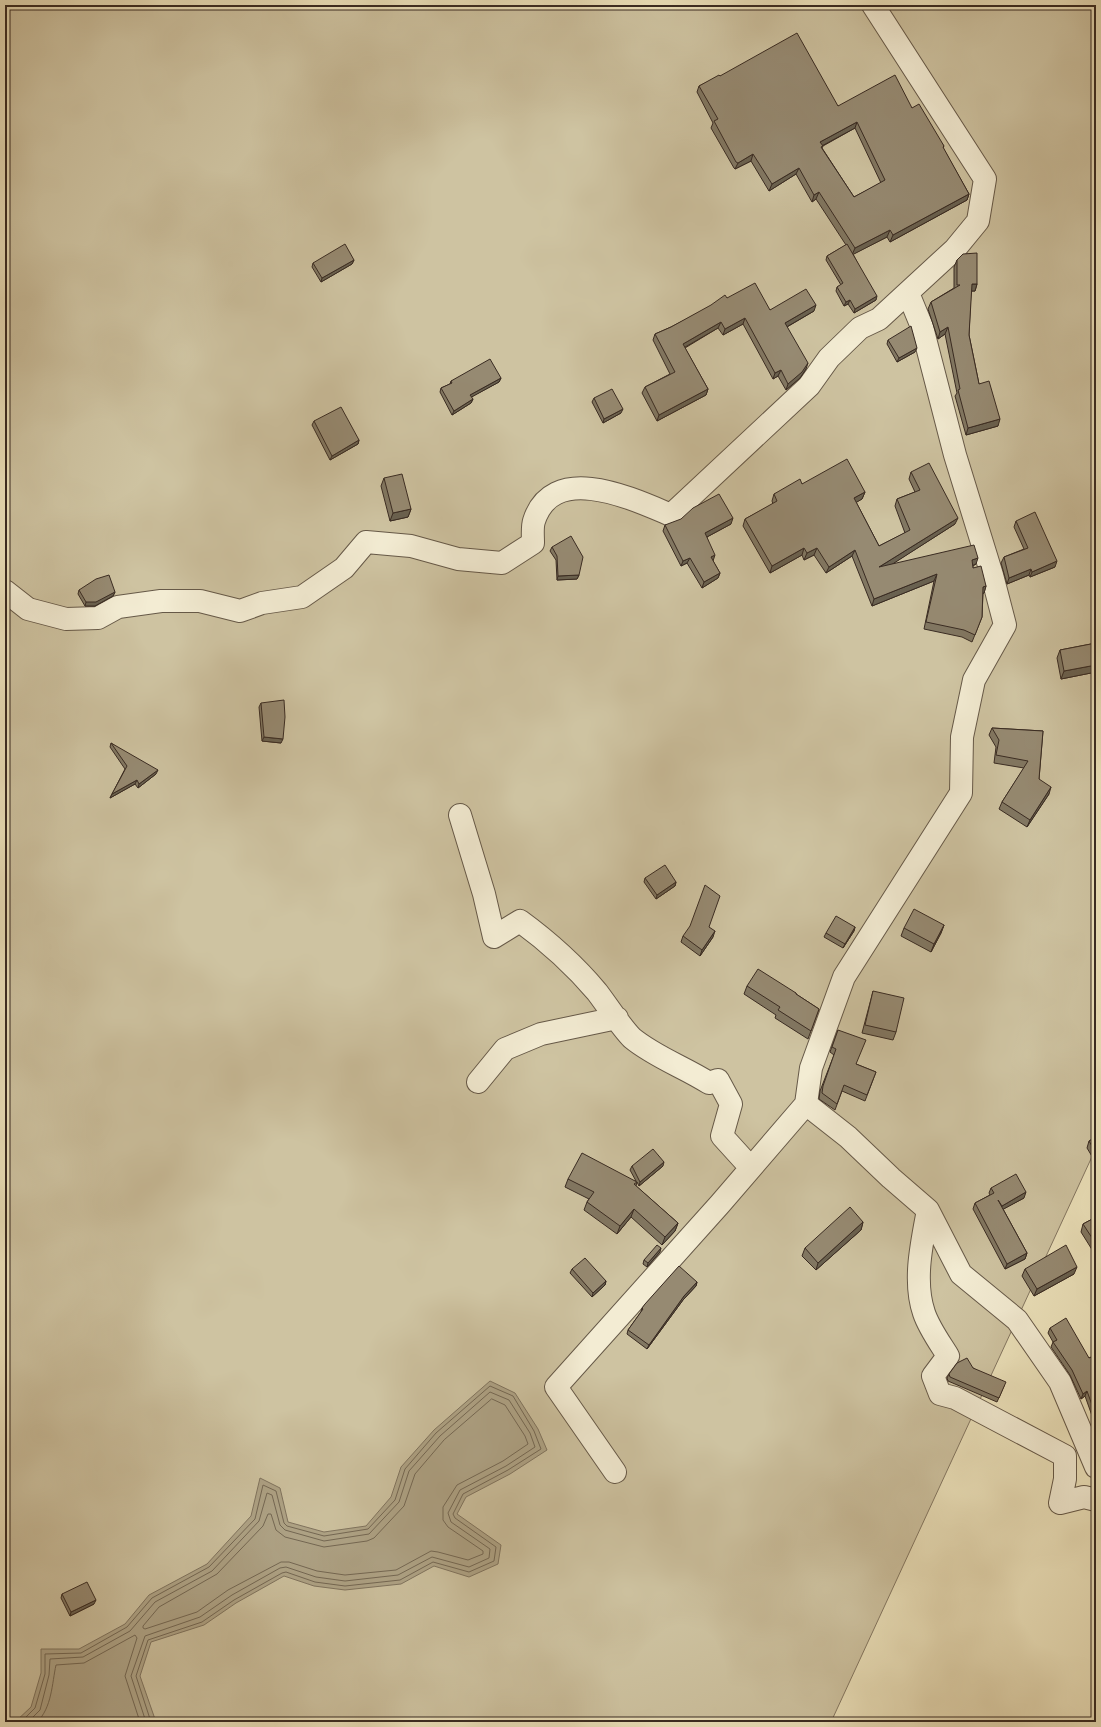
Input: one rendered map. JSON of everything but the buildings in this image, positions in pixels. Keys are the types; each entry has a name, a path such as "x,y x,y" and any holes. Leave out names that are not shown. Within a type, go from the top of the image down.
{"street":[{"path":"5,591 28,609 66,619 98,618 118,607 161,601 200,601 240,611 262,603 302,597 344,568 366,542 411,546 458,559 502,563 533,543 534,522 545,500 564,490 598,488 637,501 671,515 809,386 829,358 860,328 879,319 955,249 978,221 984,179 873,5"},
{"path":"615,1472 556,1387 806,1104 811,1068 844,977 961,793 962,737 974,680 1005,625 992,575 955,455 922,327 908,292"},
{"path":"460,815 484,894 494,937 520,921 543,939 596,990 632,1037 669,1062 695,1074 708,1083 718,1080 731,1104 722,1136 751,1168"},
{"path":"478,1082 505,1049 541,1034 617,1018"},
{"path":"806,1104 848,1137 890,1178 928,1210 961,1274 1017,1320 1060,1382 1096,1468"},
{"path":"928,1210 920,1259 920,1296 924,1314 948,1356 933,1376 940,1394 955,1398 1065,1456 1065,1479 1060,1503 1084,1497 1096,1500"}],"shaded area":[{"path":"5,5 1096,5 1096,1148 831,1722 5,1722"}],"water":[{"path":"490,1381 515,1393 538,1429 547,1450 510,1474 466,1497 457,1514 501,1545 498,1564 469,1577 434,1566 401,1584 345,1590 314,1586 284,1576 236,1603 204,1625 151,1642 140,1676 156,1722 15,1722 31,1707 41,1673 41,1649 79,1649 125,1624 149,1595 207,1564 251,1516 260,1478 280,1488 288,1522 324,1532 366,1526 391,1497 401,1467 434,1430"}]}
